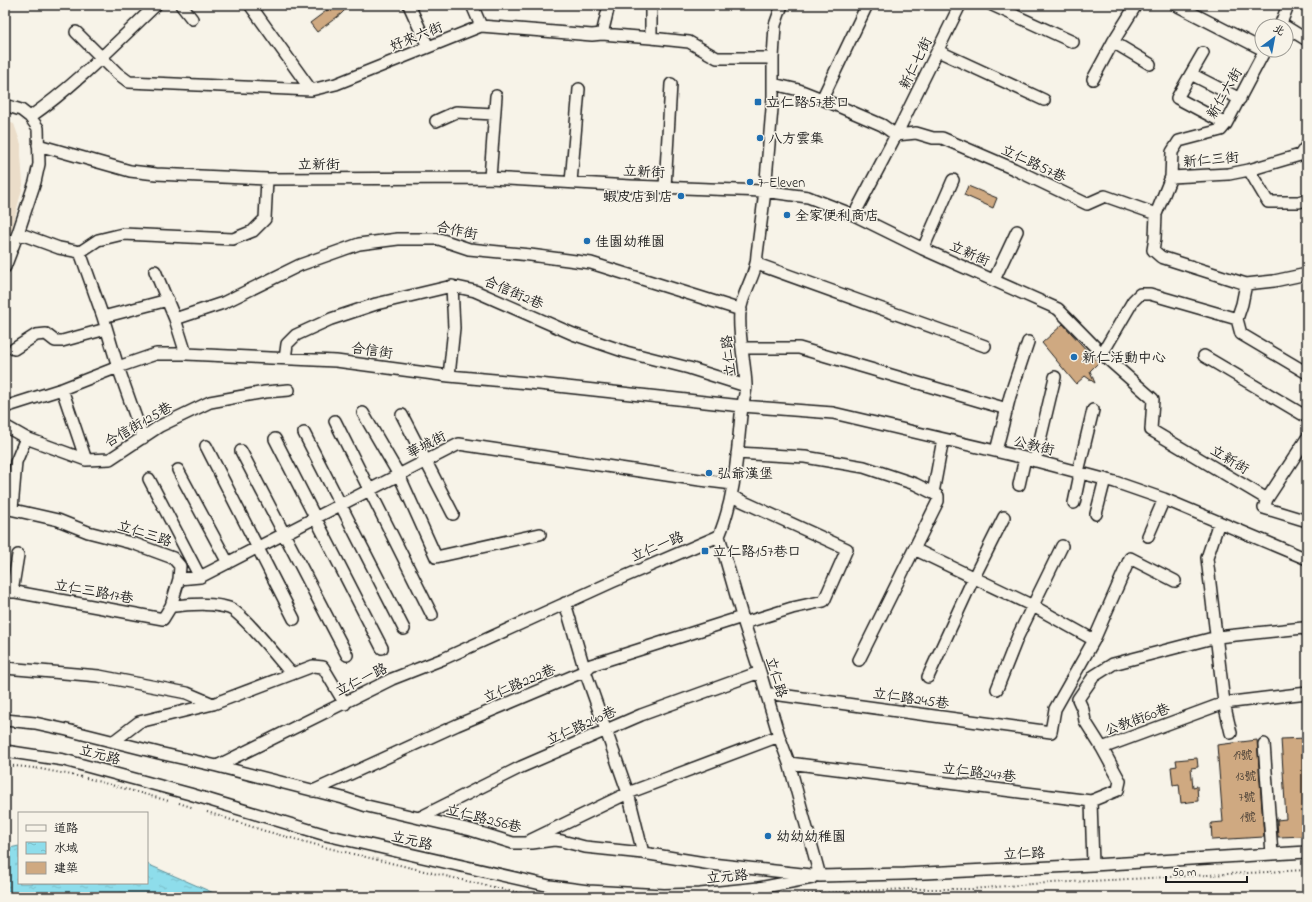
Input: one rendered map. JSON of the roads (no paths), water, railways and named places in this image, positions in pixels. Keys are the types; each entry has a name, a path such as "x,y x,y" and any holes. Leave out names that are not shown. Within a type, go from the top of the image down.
{"street":[{"path":"30,117 50,103 102,57 156,5"},
{"path":"181,5 192,19"},
{"path":"250,5 311,90"},
{"path":"409,5 428,47"},
{"path":"472,5 481,26"},
{"path":"602,34 609,5"},
{"path":"651,5 651,38"},
{"name":"立仁路","path":"782,5 776,25 772,58 773,97 757,264 746,291 741,310 740,324 746,386 742,406 731,496 719,536 743,620 789,764 820,876 904,874 1093,865 1307,852"},
{"path":"822,99 867,5"},
{"name":"新仁七街","path":"854,215 896,135 960,5"},
{"path":"992,5 1073,42"},
{"path":"1093,79 1113,42 1136,5"},
{"path":"1176,5 1254,45"},
{"path":"1285,18 1288,5"},
{"name":"好來六街","path":"76,32 116,73 129,82 311,90 336,84 481,26 592,35 602,34 689,42 717,58 772,58"},
{"path":"1294,32 1307,40"},
{"path":"1113,42 1150,64"},
{"path":"938,51 1044,100"},
{"path":"1203,53 1177,98 1226,124"},
{"name":"新仁六街","path":"1156,214 1171,177 1172,152 1179,141 1221,130 1240,99 1260,58"},
{"path":"1191,74 1240,99"},
{"path":"665,187 671,84"},
{"path":"773,84 799,90 822,99 882,125 896,135"},
{"path":"571,182 579,89"},
{"path":"490,178 496,96"},
{"path":"5,105 21,110 30,117 38,128 39,164 35,182 5,267"},
{"path":"436,121 456,112 494,114"},
{"name":"立仁路57巷","path":"896,135 916,133 933,138 942,138 1014,169 1087,204 1105,196 1156,214"},
{"path":"1249,170 1300,155 1307,145"},
{"name":"立新街","path":"38,146 130,171 156,174 267,179 490,178 765,191 808,197 854,215 923,249 1058,309 1102,354 1153,399 1151,430 1267,499"},
{"name":"新仁三街","path":"1171,177 1229,174 1249,170 1268,202 1299,202 1307,199"},
{"path":"18,233 59,248 80,252 98,240 123,234 233,239 253,231 265,219 267,179"},
{"path":"923,249 953,180"},
{"path":"1156,214 1153,250 1161,257 1246,284 1274,281 1307,274"},
{"path":"994,280 1017,231"},
{"name":"合作街","path":"175,319 223,303 300,265 359,244 398,239 439,238 469,249 590,263 741,310"},
{"path":"80,252 104,317 106,329 118,367 143,438"},
{"path":"757,264 985,346"},
{"path":"155,271 168,300 186,354"},
{"path":"1246,284 1237,319 1241,334 1307,373"},
{"path":"449,376 454,328 452,286"},
{"name":"合信街2巷","path":"285,359 287,344 296,335 331,319 376,304 452,286 475,291 573,334 626,352 688,368 746,386"},
{"path":"1102,354 1133,301 1140,294 1150,294 1237,319"},
{"path":"104,317 168,300"},
{"path":"14,349 36,335 46,334 55,341 62,341 106,329"},
{"path":"996,451 1007,409 1028,342"},
{"path":"743,348 799,348 1007,409"},
{"name":"合信街","path":"5,407 62,389 156,354 336,361 449,376 539,384 742,406"},
{"path":"1204,356 1307,417"},
{"path":"1019,485 1030,459 1055,377"},
{"path":"62,389 86,460"},
{"name":"合信街125巷","path":"5,426 26,438 86,460 110,459 160,426 210,402 265,392 289,390"},
{"name":"公教街","path":"742,406 833,413 1030,459 1105,479 1164,499 1307,559"},
{"path":"1074,503 1079,479 1078,472 1093,410"},
{"path":"363,413 399,475 436,557 540,534"},
{"path":"402,415 453,514"},
{"path":"335,421 432,615"},
{"path":"304,433 404,629"},
{"path":"9,509 16,462 26,438"},
{"path":"1307,438 1303,451 1267,499 1264,508 1307,521"},
{"path":"275,439 382,648"},
{"path":"933,493 943,439"},
{"name":"華城街","path":"179,579 200,577 459,444 733,484"},
{"path":"206,446 294,619"},
{"path":"241,451 347,655"},
{"path":"737,453 805,457 864,467 914,484 938,496 938,501 859,660"},
{"path":"178,470 228,563"},
{"path":"149,479 200,577"},
{"path":"1096,514 1105,479"},
{"name":"立仁路222巷","path":"313,791 456,725 585,671 591,665 743,620 824,601 846,549 731,496"},
{"path":"1148,536 1164,499"},
{"name":"立仁三路","path":"9,509 58,520 88,532 135,544 173,558 180,566 179,579 171,606"},
{"path":"928,677 974,577 1004,517"},
{"path":"1219,522 1207,558 1224,703 1231,733"},
{"name":"立仁一路","path":"217,766 392,680 443,659 565,603 719,536"},
{"path":"997,689 1018,636 1062,546"},
{"path":"914,549 1033,606 1094,640 1130,558 1175,581"},
{"path":"8,591 18,555"},
{"name":"立仁三路17巷","path":"8,591 163,619 171,606"},
{"path":"565,603 585,671 628,793 643,854"},
{"path":"171,606 218,605 230,609 247,623 292,674"},
{"name":"公教街60巷","path":"1307,631 1303,628 1217,637 1113,664 1094,676 1078,698 1083,710 1085,721 1102,748 1224,703 1307,693"},
{"name":"立仁路245巷","path":"766,693 1051,732 1055,709 1094,640"},
{"path":"114,741 139,722 213,704 313,666 323,667 345,704"},
{"path":"5,668 99,676 187,693 213,704"},
{"name":"立仁路240巷","path":"419,818 521,767 641,715 760,672"},
{"path":"5,720 35,723 217,766"},
{"path":"525,843 628,793 779,736"},
{"path":"1264,744 1272,854"},
{"name":"立仁路247巷","path":"789,764 1091,801 1118,790 1120,781 1102,748"},
{"name":"立元路","path":"5,751 64,760 190,794 326,835 550,886 588,891 664,895 700,894 759,888 820,876"},
{"name":"立仁路256巷","path":"217,766 471,830 513,843 562,841 585,847 711,864 820,876"},
{"path":"1091,801 1093,865"}],"water":[{"path":"18,846 18,884 148,884 148,864 223,897 5,897 5,849"}],"place":[{"name":"立仁路57巷口","path":"758,102"},
{"name":"八方雲集","path":"760,138"},
{"name":"7-Eleven","path":"750,182"},
{"name":"蝦皮店到店","path":"681,196"},
{"name":"全家便利商店","path":"787,215"},
{"name":"佳園幼稚園","path":"587,241"},
{"name":"新仁活動中心","path":"1074,357"},
{"name":"弘爺漢堡","path":"709,473"},
{"name":"立仁路157巷口","path":"705,551"},
{"name":"幼幼幼稚園","path":"768,836"}]}
